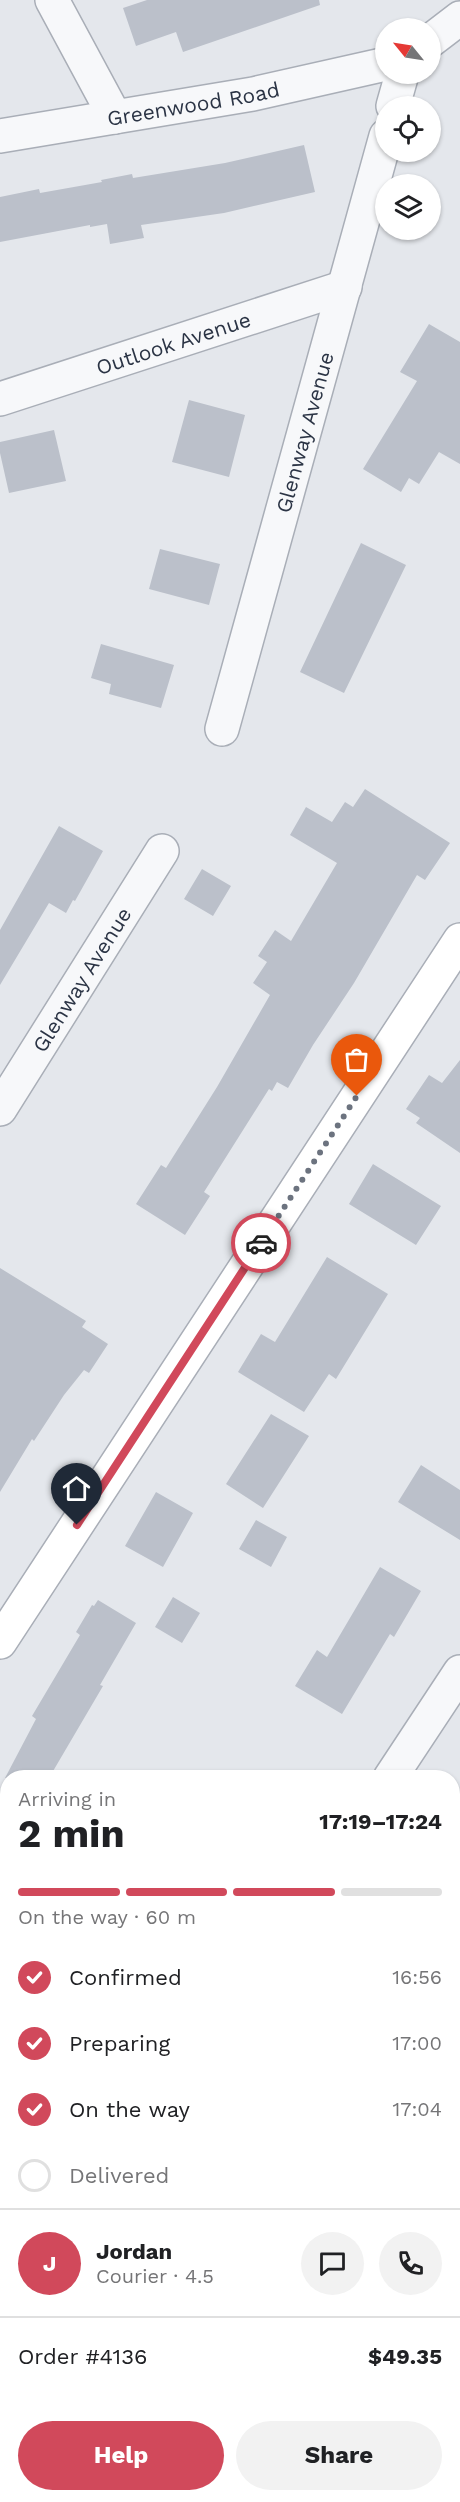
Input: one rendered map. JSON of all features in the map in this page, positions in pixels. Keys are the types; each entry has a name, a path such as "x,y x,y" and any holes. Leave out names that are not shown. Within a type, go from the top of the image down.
{"main road":[{"path":"0,1642 460,940"}],"street":[{"path":"52,0 116,117"},
{"path":"441,33 460,18"},
{"name":"Greenwood Road","path":"0,136 253,94 375,66"},
{"name":"Glenway Avenue","path":"222,729 379,162"},
{"name":"Outlook Avenue","path":"0,399 345,287"},
{"name":"Glenway Avenue","path":"0,1109 162,851"},
{"path":"395,1770 460,1672"}],"building":[{"path":"147,0 319,0 320,5 183,52 176,32 136,46 123,8"},
{"path":"304,145 315,192 224,213 141,225 144,238 110,244 107,224 90,227 90,225 0,242 0,197 39,189 40,193 132,174 133,178 225,163"},
{"path":"429,324 460,342 460,464 439,452 419,484 409,478 401,492 363,469 417,381 400,372"},
{"path":"189,400 245,415 229,477 172,462"},
{"path":"54,430 66,481 9,493 0,453 0,442"},
{"path":"361,543 406,565 344,693 300,672"},
{"path":"160,549 220,564 209,605 149,589"},
{"path":"101,644 174,665 161,708 109,694 111,684 91,678"},
{"path":"365,789 450,843 425,880 417,875 354,983 288,1088 277,1082 272,1091 269,1089 204,1192 210,1196 185,1235 136,1204 161,1165 166,1168 217,1087 270,995 253,983 267,962 258,956 275,930 291,941 337,863 290,835 306,807 332,822 345,802 353,807"},
{"path":"59,826 103,851 66,913 49,903 0,985 0,930"},
{"path":"202,869 231,886 213,916 184,899"},
{"path":"460,1060 460,1153 416,1123 420,1118 406,1109 429,1075 442,1083"},
{"path":"373,1164 441,1206 416,1245 349,1204"},
{"path":"327,1257 388,1294 336,1379 329,1374 304,1412 238,1372 261,1334 275,1342"},
{"path":"0,1268 86,1321 82,1327 108,1344 89,1373 84,1370 64,1395 34,1441 32,1439 0,1492"},
{"path":"271,1414 309,1436 263,1508 226,1484"},
{"path":"421,1465 460,1490 460,1540 398,1502"},
{"path":"156,1492 193,1513 163,1567 125,1546"},
{"path":"256,1520 287,1537 271,1567 239,1549"},
{"path":"380,1567 421,1591 394,1637 390,1634 342,1714 295,1686 317,1650 327,1657"},
{"path":"173,1597 200,1613 182,1643 155,1627"},
{"path":"98,1600 136,1623 100,1685 103,1686 54,1770 9,1770 36,1719 32,1716 80,1635 76,1632 92,1605 94,1606"}],"way so far":[{"path":"261,1243 357,1096"}],"route":[{"path":"77,1525 261,1243"}]}
